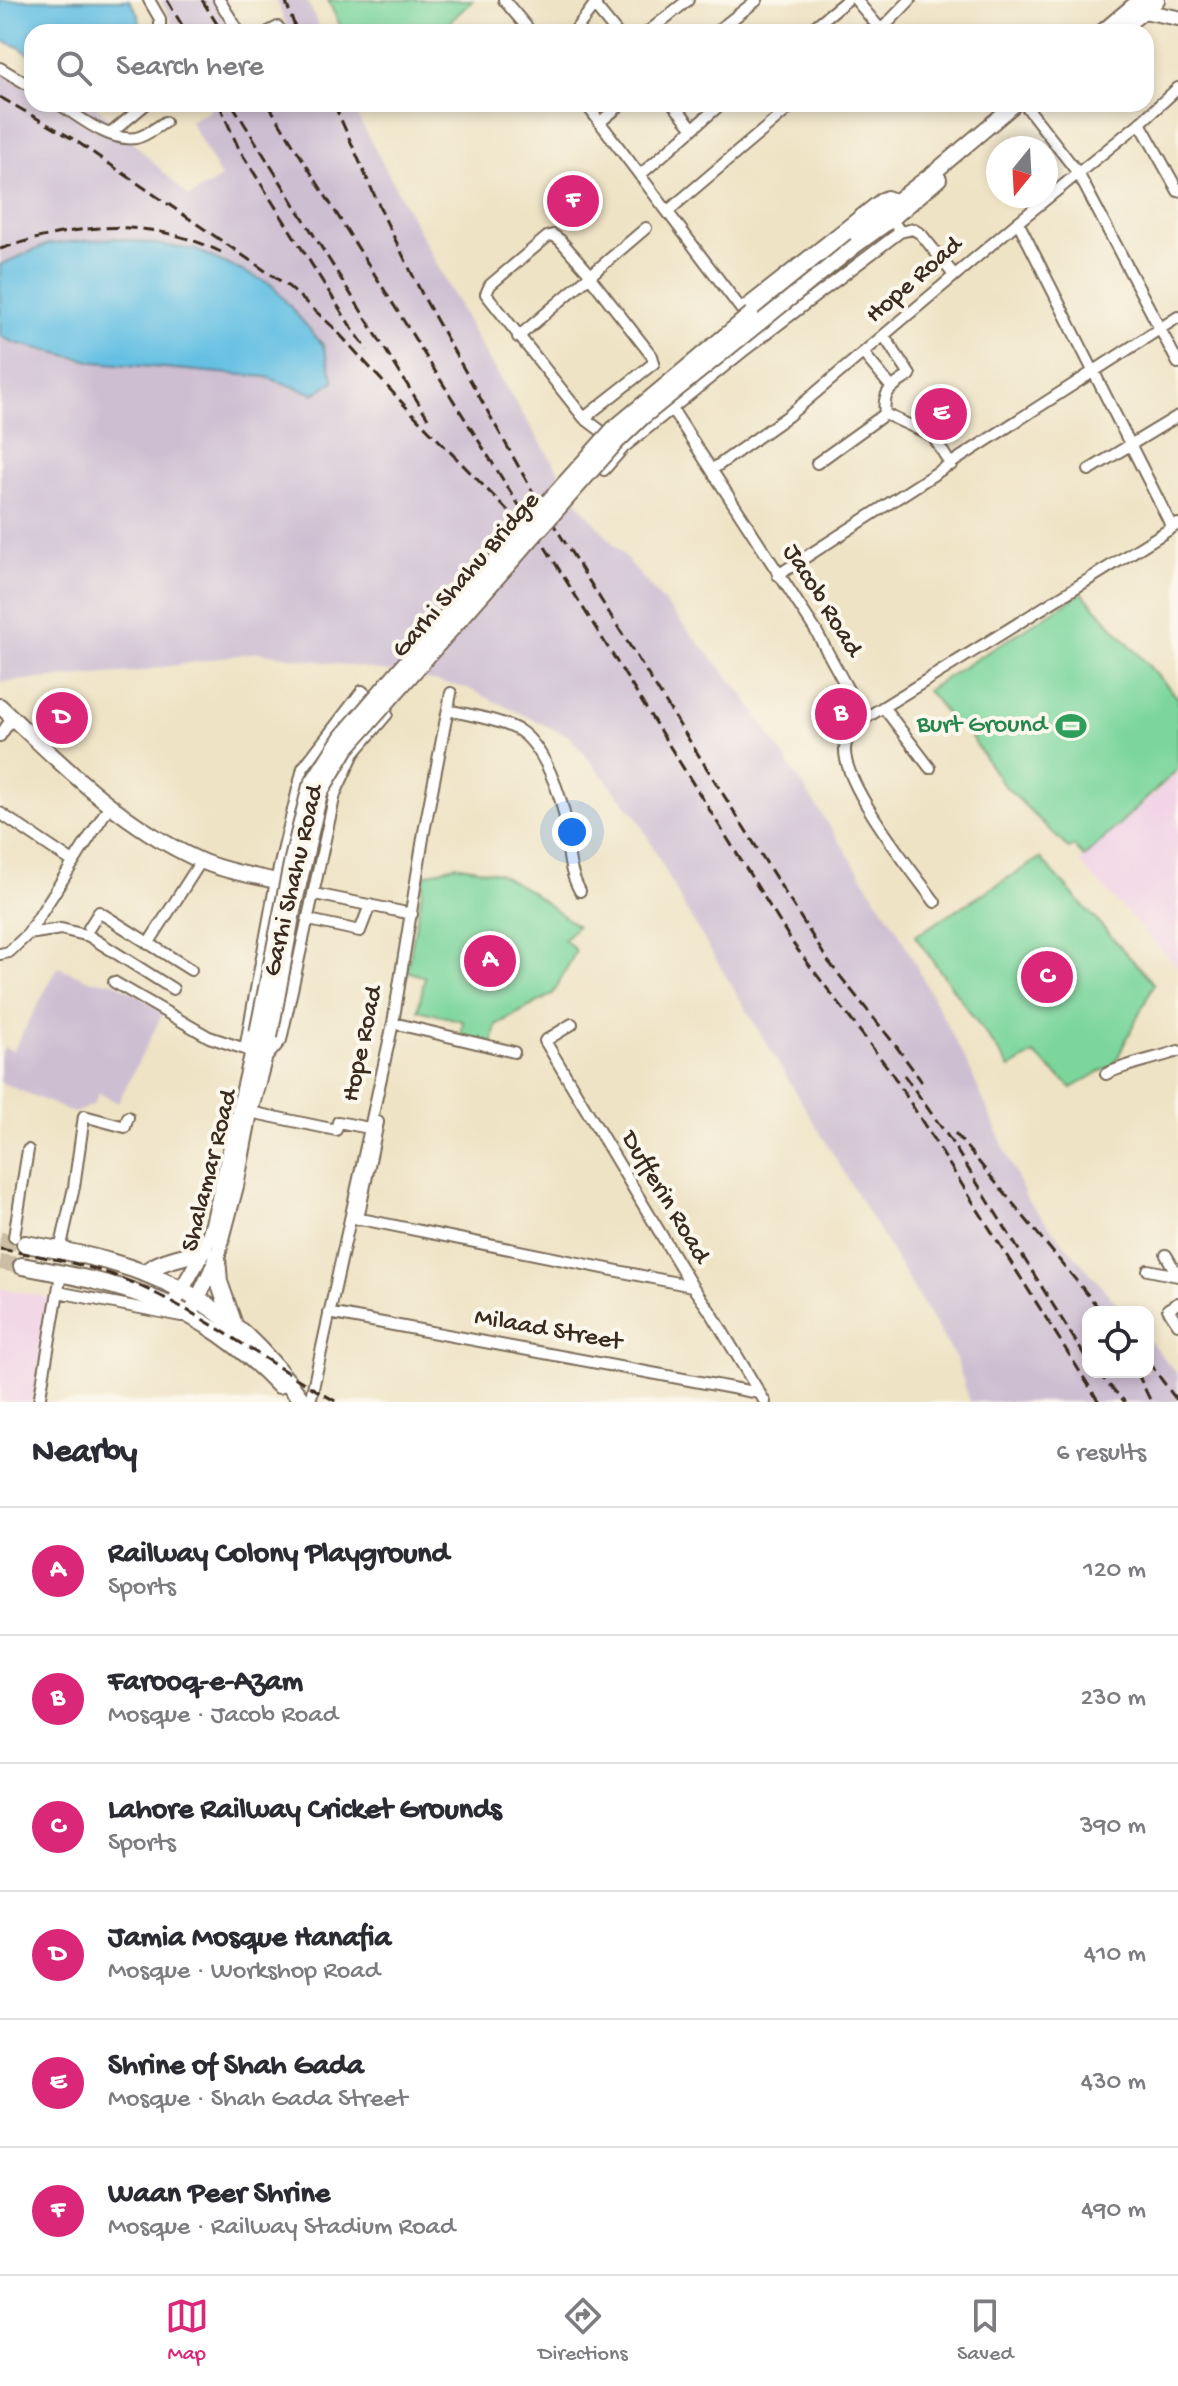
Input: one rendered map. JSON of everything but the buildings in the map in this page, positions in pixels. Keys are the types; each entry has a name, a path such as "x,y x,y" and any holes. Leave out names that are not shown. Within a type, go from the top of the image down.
{"main road":[{"path":"1114,24 1157,0"},
{"path":"1142,6 1178,18"},
{"path":"1125,24 1142,6"},
{"path":"852,241 898,200 1014,112"},
{"path":"852,241 896,225 1016,112"},
{"name":"Garhi Shahu Bridge","path":"263,1035 292,859 310,786 342,736 613,429 746,311 852,241"},
{"name":"Garhi Shahu Bridge","path":"263,1035 320,793 347,748 616,443 852,241"},
{"path":"0,706 110,805 154,836 201,861 276,881"},
{"name":"Shalamar Road","path":"191,1315 199,1298 210,1254 254,1054 263,1035"},
{"name":"Shalamar Road","path":"173,1305 210,1254 236,1186 250,1112 254,1054"},
{"path":"20,1241 145,1273 199,1298 234,1324 269,1358 303,1402"},
{"path":"145,1273 158,1262 210,1254 234,1324"},
{"path":"22,1266 117,1285 173,1305 248,1356 292,1402"}],"street":[{"path":"149,0 160,24"},
{"path":"504,0 524,24"},
{"path":"658,24 688,0"},
{"path":"737,0 745,10"},
{"path":"727,24 757,0"},
{"path":"818,24 847,0"},
{"path":"856,0 875,24"},
{"path":"887,24 910,0"},
{"path":"224,2 235,24"},
{"path":"580,24 596,3 610,24"},
{"path":"0,68 24,82"},
{"name":"Hope Road","path":"1154,110 1178,88"},
{"path":"70,112 89,125 138,138 165,122"},
{"path":"111,133 136,112"},
{"path":"592,112 746,311 762,337"},
{"path":"600,122 612,112"},
{"path":"680,112 692,127"},
{"path":"640,175 711,112"},
{"path":"668,211 785,112"},
{"path":"1029,112 1078,173 1178,363"},
{"name":"Hope Road","path":"713,469 788,416 1152,112"},
{"path":"1140,123 1178,191"},
{"path":"746,311 882,198 887,196 898,200"},
{"path":"935,902 873,816 857,788 845,750 851,732 864,719 1175,525 1130,444 1018,222"},
{"path":"604,470 624,447 896,225 921,234 954,275"},
{"path":"518,337 646,228"},
{"path":"584,418 654,363 652,356 560,240 556,236 547,237 487,290 487,297 584,418 624,447"},
{"path":"778,575 1178,317"},
{"path":"884,336 910,375 892,388 883,400 885,414"},
{"path":"864,354 892,388"},
{"name":"Jacob Road","path":"672,409 816,631 864,719"},
{"path":"885,414 933,436 951,465"},
{"path":"817,463 885,414"},
{"path":"1089,470 1178,416"},
{"name":"Garhi Shahu Road","path":"362,691 387,714 354,753 339,784 324,837 315,894 281,1040 254,1054 276,881 303,768 362,691"},
{"name":"Hope Road","path":"310,1402 374,1125 451,693"},
{"path":"884,708 930,768"},
{"path":"448,710 521,732 538,753 551,772 561,796 571,875 580,891"},
{"path":"0,736 12,718"},
{"path":"0,954 9,952 28,934 110,805"},
{"path":"0,813 73,862"},
{"path":"148,944 201,861"},
{"path":"315,894 412,914"},
{"path":"309,920 360,931 370,905"},
{"path":"89,928 99,912 191,970"},
{"path":"28,934 61,929 89,936 173,989"},
{"path":"114,982 209,1037 254,1054"},
{"path":"393,1023 514,1052"},
{"name":"Dufferin Road","path":"572,1024 545,1041 762,1397"},
{"path":"1106,1074 1178,1051"},
{"path":"250,1112 336,1130 338,1122 374,1125"},
{"path":"60,1250 74,1187 84,1116 125,1127 128,1117"},
{"path":"20,1241 28,1150"},
{"path":"354,1218 692,1286"},
{"path":"1148,1270 1178,1276 1166,1255"},
{"path":"39,1402 61,1274"},
{"path":"58,1292 178,1316 191,1315"},
{"path":"1178,1303 1168,1309 1178,1324"},
{"name":"Milaad Street","path":"329,1313 762,1397"}],"shaded area":[{"path":"161,0 225,0 239,24 173,24"},
{"path":"276,0 307,0 318,24 286,24"},
{"path":"0,63 24,73 24,112 102,112 189,197 221,178 190,121 205,112 355,112 486,356 580,505 743,694 898,931 968,1065 1027,1200 1119,1306 1082,1306 1082,1378 1154,1378 1154,1346 1178,1375 1178,1402 970,1402 956,1359 685,908 637,817 570,737 467,688 379,670 257,652 134,672 0,682"},
{"path":"1178,772 1178,967 1079,862"},
{"path":"58,967 92,981 114,982 164,1011 118,1103 99,1093 93,1105 74,1113 0,1082 0,1056 4,1047 13,1051"},
{"path":"0,1288 51,1298 32,1402 0,1402"}],"green space":[{"path":"328,0 473,0 448,24 339,24"},
{"name":"Burt Ground","path":"1082,593 1178,698 1178,769 1084,857 1074,846 1069,849 1001,782 963,725 957,727 927,690"},
{"path":"1040,858 1154,984 1113,1067 1072,1088 1034,1054 1010,1068 915,936"},
{"path":"456,865 498,873 530,891 577,926 564,939 576,951 553,994 496,1025 492,1044 461,1037 463,1021 418,1010 425,977 407,971 425,875"}],"water":[{"path":"0,0 129,0 140,23 24,24 24,51 0,40"},
{"path":"114,238 196,250 271,284 323,345 334,381 314,394 266,377 95,362 15,343 0,336 0,265 48,244"}],"tunnel":[{"path":"0,1240 25,1244"},
{"path":"0,1262 22,1266"}],"railway":[{"path":"167,0 181,24"},
{"path":"202,0 217,24"},
{"path":"285,0 294,24"},
{"path":"0,97 24,111"},
{"path":"26,112 73,139 289,287 333,327 407,408 523,526"},
{"path":"223,112 239,149 368,350"},
{"path":"237,112 428,418"},
{"path":"273,112 794,945 891,1072 1099,1402"},
{"path":"338,112 423,296 530,487 828,961 922,1082"},
{"path":"0,249 57,234 111,228 165,233 221,252"},
{"path":"904,1075 949,1138 1082,1351"},
{"path":"955,1133 1097,1306"},
{"path":"0,1249 86,1266 143,1287 337,1402"},
{"path":"1154,1369 1178,1402"},
{"path":"1103,1378 1125,1402"},
{"path":"1140,1378 1151,1402"}],"place":[{"name":"Waan Peer Shrine","path":"573,201"},
{"name":"Shrine of Shah Gada","path":"941,414"},
{"name":"Farooq-e-Azam","path":"841,714"},
{"name":"Jamia Mosque Hanafia","path":"62,718"},
{"name":"Burt Ground","path":"1071,726"},
{"name":"Railway Colony Playground","path":"490,961"},
{"name":"Lahore Railway Cricket Grounds","path":"1047,977"}]}
